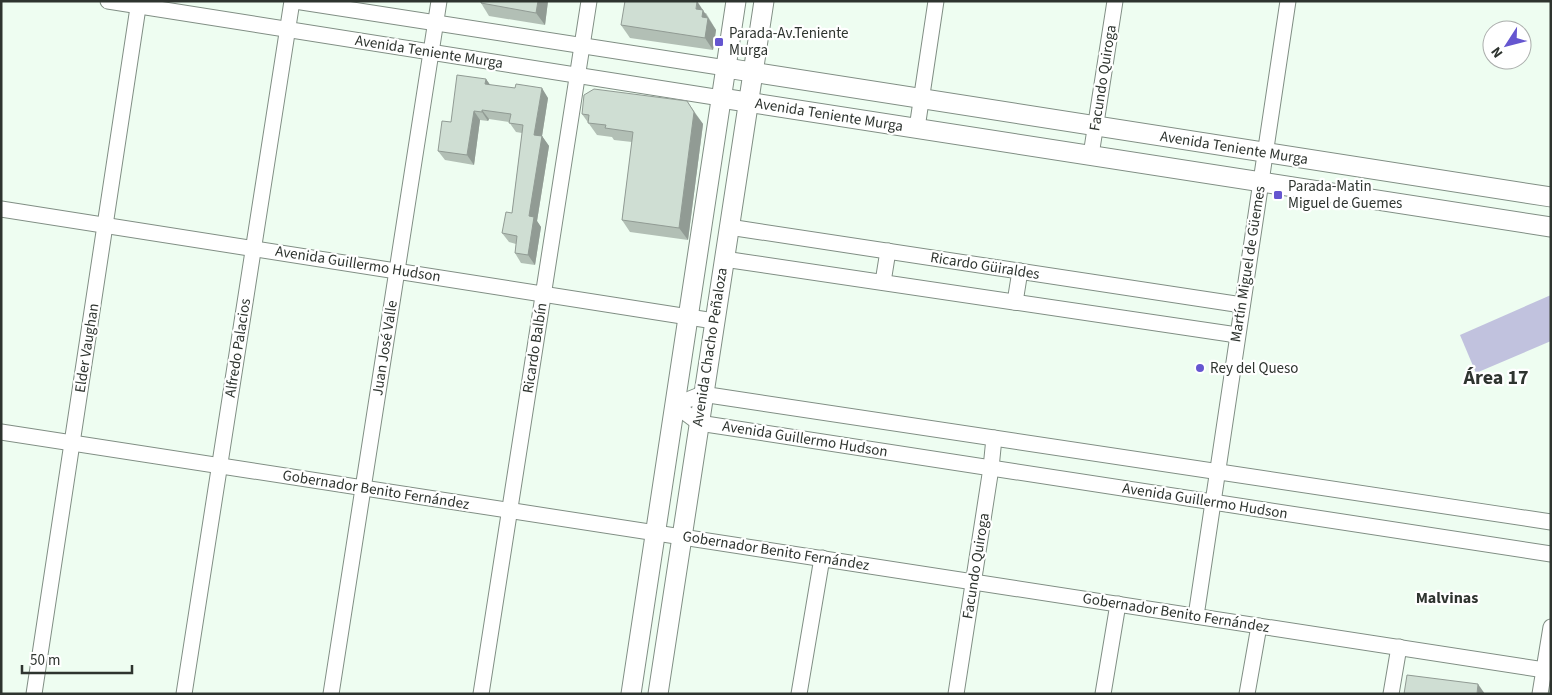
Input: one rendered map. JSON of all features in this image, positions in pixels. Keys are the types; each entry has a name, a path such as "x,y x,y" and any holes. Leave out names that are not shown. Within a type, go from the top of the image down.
{"main road":[{"name":"Avenida Chacho Peñaloza","path":"631,694 736,1"},
{"name":"Avenida Chacho Peñaloza","path":"658,694 702,394 764,1"},
{"name":"Avenida Teniente Murga","path":"726,68 1551,197"},
{"name":"Avenida Teniente Murga","path":"721,98 1551,227"}],"street":[{"name":"Avenida Teniente Murga","path":"108,1 139,4 287,30 721,98"},
{"name":"Avenida Teniente Murga","path":"293,1 726,68"},
{"name":"Alfredo Palacios","path":"184,694 293,1"},
{"name":"Juan José Valle","path":"331,694 439,1"},
{"name":"Ricardo Balbín","path":"481,694 589,1"},
{"path":"917,128 936,1"},
{"name":"Facundo Quiroga","path":"1091,155 1115,1"},
{"name":"Martín Miguel de Güemes","path":"1196,616 1288,1"},
{"name":"Elder Vaughan","path":"34,694 139,4"},
{"name":"Avenida Guillermo Hudson","path":"1,209 714,321"},
{"name":"Ricardo Güiraldes","path":"729,227 1242,305"},
{"path":"883,282 888,251"},
{"name":"Ricardo Güiraldes","path":"724,259 1237,336"},
{"path":"1015,302 1020,271"},
{"path":"675,405 702,394"},
{"name":"Avenida Guillermo Hudson","path":"702,394 1551,522"},
{"name":"Avenida Guillermo Hudson","path":"675,405 699,422 1551,554"},
{"name":"Gobernador Benito Fernández","path":"1,432 1547,671"},
{"name":"Facundo Quiroga","path":"956,694 994,438"},
{"path":"799,694 822,558"},
{"path":"1103,694 1118,604"},
{"path":"1247,694 1259,626"},
{"path":"1540,694 1547,671 1551,627"},
{"path":"1392,694 1399,647"}],"shaded area":[{"path":"1551,295 1551,341 1476,373 1460,335"}],"building":[{"path":"481,1 538,1 536,13 481,3"},
{"path":"625,1 697,1 696,9 703,10 702,17 708,18 705,38 621,25"},
{"path":"457,75 486,79 485,84 515,88 516,84 542,88 534,135 542,136 529,216 534,217 528,255 515,253 517,236 502,233 506,212 512,213 523,125 509,123 511,114 482,110 482,112 474,111 467,155 438,151 442,121 451,122"},
{"path":"594,89 687,101 694,112 679,228 622,220 633,132 605,128 606,125 588,123 589,115 582,114 584,95"},
{"path":"1407,675 1478,684 1477,694 1404,694"}],"place":[{"name":"Parada-Av.Teniente Murga","path":"719,42"},
{"name":"Parada-Matin Miguel de Guemes","path":"1278,195"},
{"name":"Rey del Queso","path":"1200,368"}],"district":[{"name":"Área 17","path":"1496,378"},
{"name":"Malvinas","path":"1447,598"}]}
